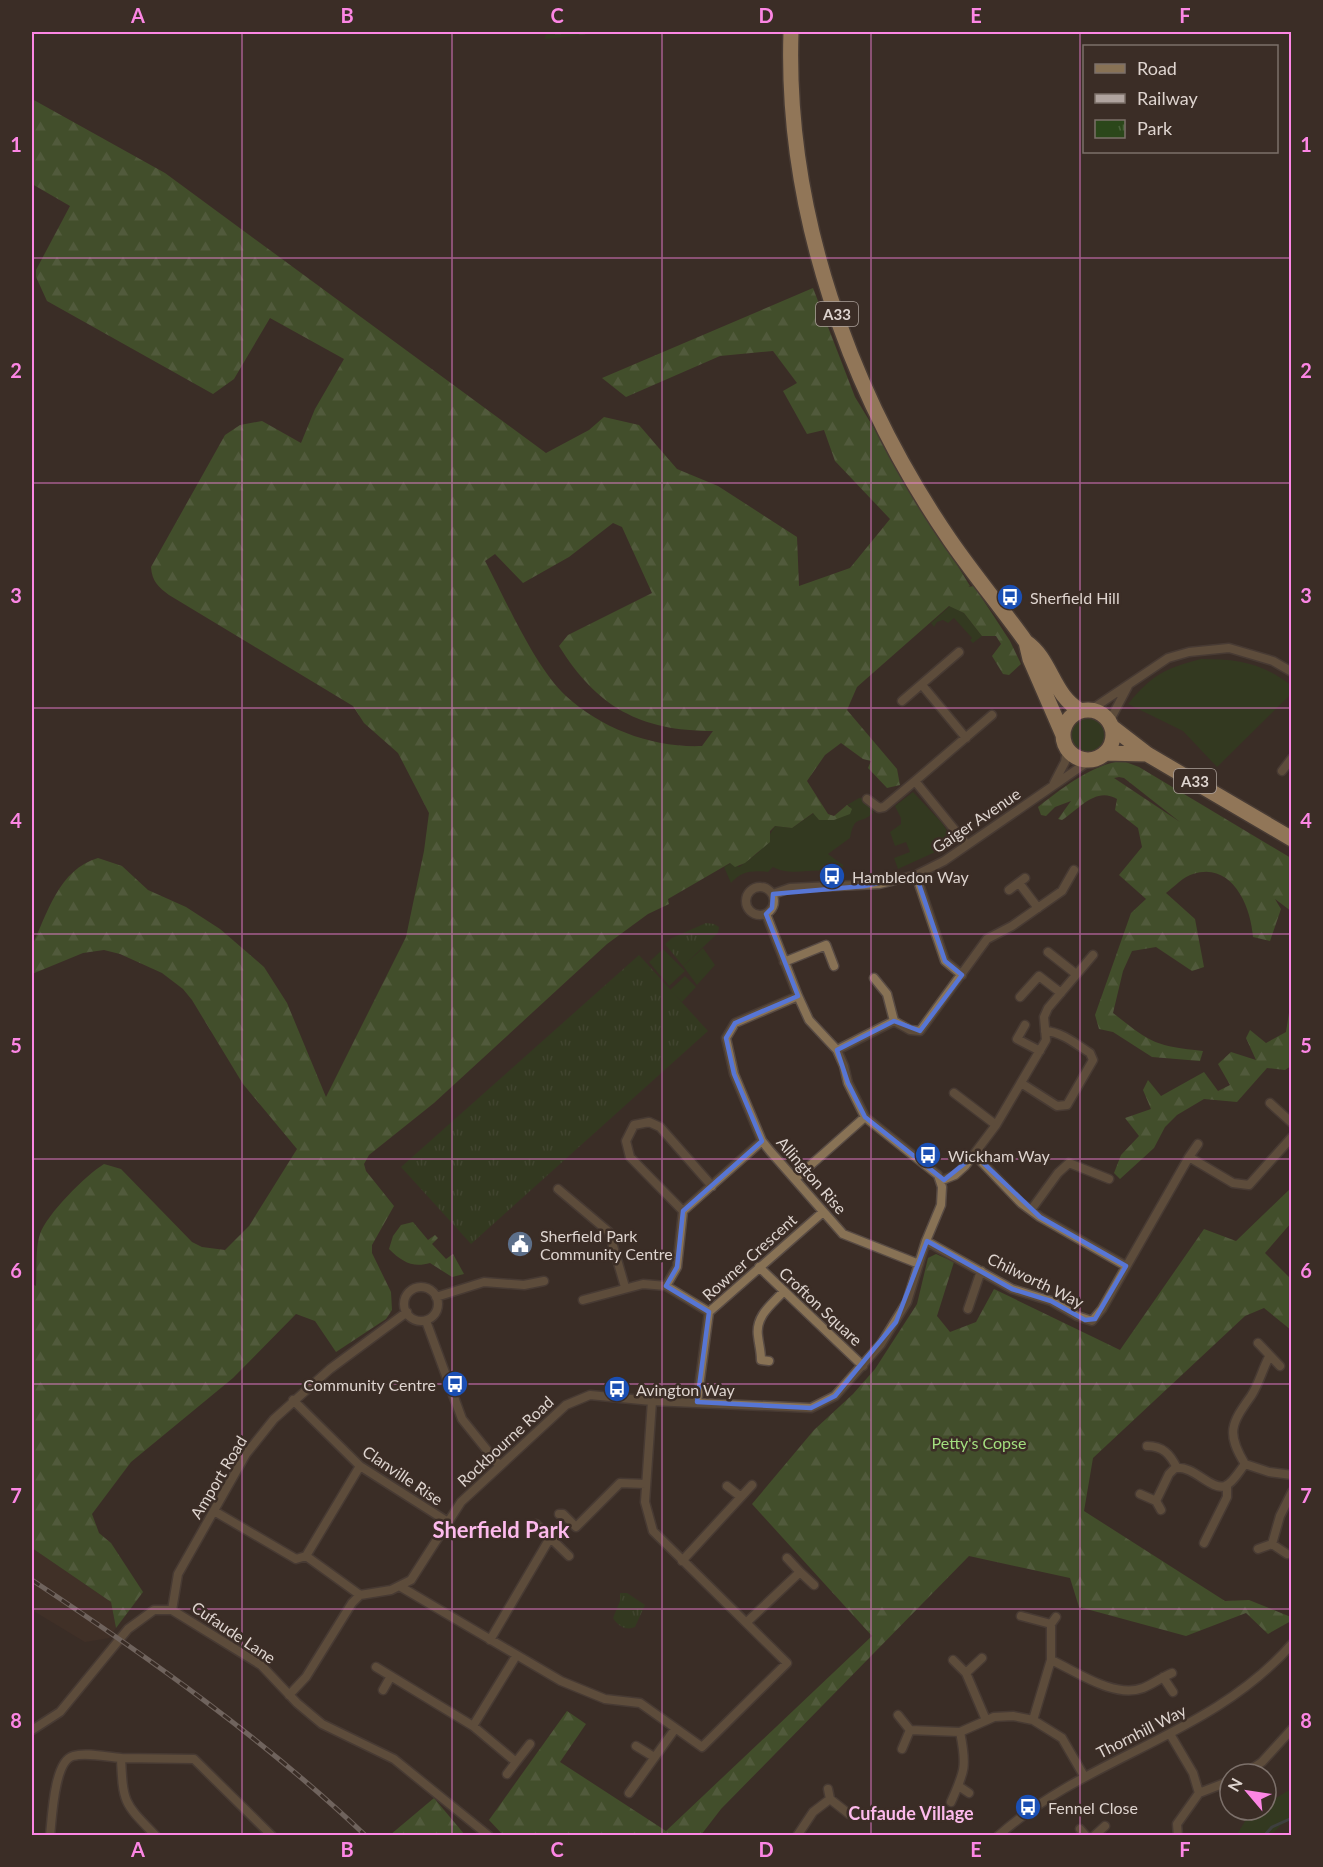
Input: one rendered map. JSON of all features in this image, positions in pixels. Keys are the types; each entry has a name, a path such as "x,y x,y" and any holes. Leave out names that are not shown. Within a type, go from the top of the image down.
{"highway":[{"name":"A33","path":"791,32 791,90 800,170 816,244 849,349 884,427 930,509 981,583 1026,642 1038,650 1064,699 1085,711"},
{"name":"A33","path":"1026,642 1034,670 1065,742"},
{"path":"1085,711 1101,714 1110,725 1111,742 1099,756 1078,759 1065,742 1069,719 1085,711"},
{"name":"A33","path":"1110,725 1147,754 1292,840"},
{"name":"A33","path":"1099,756 1147,754"}],"street":[{"path":"1085,711 1128,686 1168,658 1208,648 1229,648 1250,653 1292,672"},
{"path":"902,701 959,652"},
{"path":"922,685 966,738"},
{"path":"1110,725 1128,686"},
{"path":"867,799 879,808 884,807 992,715"},
{"name":"Gaiger Avenue","path":"1052,786 1065,762 1065,742"},
{"name":"Gaiger Avenue","path":"773,894 790,888 879,884 916,875 944,861 1099,756"},
{"path":"1282,771 1292,758"},
{"path":"915,781 967,845"},
{"path":"874,978 887,994 894,1020 910,1030 920,1030 993,934 1012,926 1062,891 1074,870"},
{"path":"916,875 922,886 945,961 962,975"},
{"path":"1009,890 1022,880 1038,908"},
{"path":"762,886 773,894 774,903 766,914 757,914 748,909 747,895 753,889 762,886"},
{"path":"766,914 809,1020 837,1050 848,1083 865,1117 938,1175 940,1181 955,1175 975,1155 996,1125 1046,1040 1044,1017 1048,1008 1093,955"},
{"path":"784,962 826,945 834,966"},
{"path":"1048,952 1076,974"},
{"path":"1020,997 1039,976 1061,993"},
{"name":"Allington Rise","path":"798,996 735,1023 726,1038 734,1074 762,1141 843,1234 919,1264"},
{"path":"837,1050 894,1020"},
{"path":"1025,1025 1017,1039 1040,1051"},
{"path":"1021,1083 1057,1106 1067,1105 1093,1060 1090,1053 1074,1042 1055,1032 1045,1031"},
{"path":"954,1093 996,1125"},
{"path":"1270,1103 1292,1123"},
{"path":"796,1178 865,1117"},
{"path":"683,1211 630,1157 626,1141 628,1132 634,1125 649,1122 660,1127 712,1186"},
{"path":"1188,1157 1233,1183 1249,1185 1292,1137"},
{"path":"666,1286 677,1267 683,1211 762,1141"},
{"name":"Chilworth Way","path":"926,1241 1012,1289 1051,1301 1089,1321 1098,1316 1188,1157 1198,1144"},
{"path":"975,1155 1031,1210 1126,1266"},
{"path":"1031,1210 1058,1173 1069,1163 1109,1179"},
{"name":"Rockbourne Road","path":"401,1587 411,1580 461,1502 566,1405 574,1401 591,1395 652,1401 811,1408 835,1396 864,1366 902,1312 941,1205 940,1181"},
{"path":"558,1189 609,1232 625,1287"},
{"name":"Rowner Crescent","path":"697,1402 709,1312 823,1212"},
{"name":"Crofton Square","path":"759,1267 864,1366"},
{"path":"968,1309 981,1271"},
{"path":"436,1297 483,1282 524,1286 544,1281"},
{"path":"583,1300 625,1287 643,1284 666,1286 709,1312"},
{"path":"426,1288 436,1297 437,1310 426,1321 414,1320 407,1312 405,1302 415,1289 426,1288"},
{"path":"769,1361 761,1360 759,1322 765,1310 784,1291"},
{"name":"Amport Road","path":"172,1610 178,1574 246,1454 293,1400 407,1312"},
{"path":"426,1321 462,1419 499,1465"},
{"path":"1258,1343 1280,1366"},
{"path":"1269,1357 1251,1396 1235,1418 1233,1442 1245,1464 1269,1472 1292,1474"},
{"name":"Clanville Rise","path":"293,1400 360,1466 448,1522"},
{"path":"289,1695 306,1677 352,1603 360,1596 401,1587 516,1656 588,1693 604,1699 640,1703 702,1747 787,1663 653,1531 645,1502 652,1401"},
{"path":"1147,1446 1158,1447 1168,1453 1177,1468"},
{"path":"1204,1543 1227,1497 1227,1485 1245,1464"},
{"path":"214,1511 296,1560 306,1557 360,1466"},
{"path":"1156,1501 1169,1474 1177,1468 1191,1470 1218,1486 1227,1485"},
{"path":"559,1514 563,1514 576,1527 620,1483 646,1484"},
{"path":"682,1561 752,1485"},
{"path":"727,1486 741,1497"},
{"path":"1272,1544 1280,1516 1292,1492"},
{"path":"1140,1494 1156,1501 1161,1510"},
{"path":"536,1524 569,1556"},
{"path":"490,1640 550,1539"},
{"path":"1258,1549 1272,1544"},
{"path":"1272,1544 1287,1554"},
{"path":"306,1557 360,1596"},
{"path":"787,1558 814,1585"},
{"path":"747,1622 800,1572"},
{"name":"Cufaude Lane","path":"32,1730 60,1712 128,1629 154,1610 172,1610 261,1665 307,1713 335,1732 394,1759 489,1836"},
{"path":"1022,1616 1054,1621 1051,1660 1033,1720"},
{"name":"Thornhill Way","path":"998,1836 1016,1820 1084,1776 1227,1703 1263,1675 1292,1644"},
{"path":"473,1726 516,1656"},
{"path":"966,1673 982,1658"},
{"path":"953,1660 966,1673 986,1720"},
{"path":"1051,1660 1114,1688 1131,1690 1142,1688 1167,1675 1173,1692"},
{"path":"376,1667 473,1726 516,1762"},
{"path":"383,1690 391,1676"},
{"path":"898,1715 910,1730 960,1732 986,1720 1013,1716 1033,1720 1062,1738 1084,1776"},
{"path":"629,1793 675,1729"},
{"path":"902,1749 910,1730"},
{"path":"1262,1762 1291,1731"},
{"path":"951,1802 960,1786 965,1756 960,1732"},
{"path":"1170,1734 1192,1773 1199,1793"},
{"path":"507,1774 530,1744"},
{"path":"636,1746 654,1757"},
{"path":"50,1836 58,1774 63,1762 72,1756 194,1759 272,1836"},
{"path":"121,1758 122,1790 127,1806 156,1836"},
{"path":"960,1786 969,1793"},
{"path":"1178,1836 1177,1824 1199,1793 1218,1786"},
{"path":"828,1789 830,1799 849,1814"},
{"path":"796,1836 813,1812 830,1799"},
{"path":"1094,1836 1105,1826"}],"highlighted area":[{"path":"916,875 945,961 962,975 920,1031 894,1021 837,1050 848,1083 865,1117 944,1180 975,1155 1040,1217 1126,1266 1095,1319 1085,1320 1051,1301 1012,1289 927,1241 896,1322 835,1396 811,1408 697,1402 709,1312 666,1286 677,1267 683,1211 762,1141 734,1074 726,1038 735,1023 798,996 766,914 772,908 773,894 864,886"}],"shaded area":[{"path":"32,1548 111,1602 116,1628 109,1638 85,1642 32,1610"}],"green space":[{"path":"546,32 609,32 545,39"},
{"path":"32,99 165,173 546,453 589,430 604,417 639,425 677,469 718,486 797,537 799,586 850,568 890,519 835,461 824,430 807,434 783,391 797,383 773,351 720,356 626,397 602,378 813,288 855,397 970,586 968,587 974,586 1010,641 1021,664 1009,675 1003,674 992,656 1001,644 996,636 982,636 964,613 949,606 857,687 847,710 897,769 900,785 887,788 868,768 871,761 863,759 841,743 825,755 807,781 828,814 834,816 847,805 852,809 850,814 834,820 819,820 813,813 792,828 775,826 770,831 770,842 745,863 735,867 730,863 668,899 669,904 648,914 607,944 434,1103 369,1155 364,1164 366,1171 394,1206 372,1245 372,1253 391,1292 392,1310 386,1319 336,1352 315,1321 296,1314 233,1378 131,1462 92,1514 99,1533 111,1543 143,1592 116,1628 111,1602 32,1548 32,1284 36,1286 40,1234 50,1216 68,1196 104,1164 121,1169 192,1242 202,1247 225,1250 249,1226 297,1149 243,1084 183,989 162,973 120,954 104,950 83,953 32,974 32,946 56,894 73,872 98,858 122,866 148,890 186,907 220,929 264,967 287,1003 326,1097 406,937 424,851 429,813 398,753 364,723 353,706 169,595 156,583 151,567 225,435 240,425 262,421 301,443 315,409 344,359 270,318 234,379 213,394 47,301 36,277 36,270 70,206 32,184","holes":["613,523 622,527 652,593 568,635 559,646 589,685 605,700 623,711 663,726 713,731 702,746 665,744 647,740 612,727 580,708 566,696 543,668 511,613 485,561 495,554 523,583 569,557"]},
{"path":"950,606 964,613 982,636 973,643 970,640 972,638 954,618 948,623 943,620 937,622 934,627 931,623"},
{"path":"1201,659 1238,661 1260,667 1291,685 1291,694 1217,767 1183,731 1128,704 1152,679 1160,674"},
{"path":"1087,717 1100,722 1105,735 1100,748 1087,753 1074,748 1069,735 1074,722"},
{"path":"1123,761 1139,767 1291,858 1291,911 1275,899 1281,909 1270,941 1253,937 1243,900 1228,880 1218,874 1206,872 1193,874 1166,893 1195,919 1204,967 1192,971 1156,947 1132,951 1123,971 1113,1013 1136,1031 1163,1045 1203,1051 1200,1061 1152,1057 1113,1032 1099,1029 1095,1015 1131,913 1146,899 1119,875 1142,847 1138,828 1115,810 1117,799 1109,796 1102,795 1088,800 1062,820 1058,819 1071,801 1055,807 1046,816 1041,815 1038,807 1078,778 1112,763","holes":["1114,778 1124,778 1180,822"]},
{"path":"913,792 942,823 955,843 898,869 894,858 910,852 906,842 895,846 890,832 901,824 901,818 895,806"},
{"path":"863,798 873,808 873,813 856,823 850,838 828,854 843,865 842,876 834,872 790,872 773,867 768,872 752,871 743,874 731,883 724,867 731,863 739,867 759,852 775,826 792,828 814,813 819,820 834,820 851,806 847,805"},
{"path":"706,923 719,927 718,933 683,966 665,944 672,938"},
{"path":"703,948 715,965 697,985 683,966"},
{"path":"663,949 685,971 669,986 649,962"},
{"path":"639,955 708,1031 471,1244 401,1167"},
{"path":"685,976 696,987 682,1002 670,990"},
{"path":"1291,1000 1291,1066 1285,1070 1267,1068 1237,1102 1204,1099 1177,1115 1165,1127 1154,1148 1120,1179 1114,1173 1121,1155 1139,1136 1125,1118 1151,1109 1143,1090 1148,1080 1161,1096 1204,1072 1218,1091 1230,1085 1218,1064 1231,1052 1256,1060 1246,1038 1250,1030 1266,1043 1286,1032"},
{"name":"Petty's Copse","path":"1291,1188 1291,1223 1265,1253 1291,1279 1291,1330 1264,1308 1245,1316 1093,1458 1084,1511 1225,1601 1249,1600 1291,1617 1291,1621 1268,1634 1246,1613 1186,1636 1079,1607 1070,1578 969,1556 721,1809 701,1835 503,1835 489,1820 567,1711 586,1724 560,1762 666,1831 872,1636 752,1504 814,1430 853,1394 875,1369 917,1304 928,1258 936,1254 954,1262 937,1316 950,1332 976,1322 994,1289 1120,1350 1204,1229 1236,1241"},
{"path":"413,1222 428,1240 435,1235 438,1238 432,1244 446,1259 453,1254 464,1274 452,1277 430,1263 418,1265 408,1263 389,1249 393,1236 401,1225"},
{"path":"620,1593 627,1593 645,1605 635,1627 622,1627 613,1618 620,1601"},
{"path":"1291,1789 1291,1820 1281,1825 1271,1835 1236,1836 1245,1822 1278,1822 1278,1797"},
{"path":"434,1798 465,1835 390,1835"}],"waterway":[{"path":"1264,1836 1272,1827 1292,1818"}],"railway":[{"path":"32,1580 204,1700 287,1766 366,1836"}],"place":[{"name":"Sherfield Hill","path":"1010,597"},
{"name":"Hambledon Way","path":"832,876"},
{"name":"Wickham Way","path":"928,1155"},
{"name":"Sherfield Park Community Centre","path":"520,1244"},
{"name":"Community Centre","path":"455,1384"},
{"name":"Avington Way","path":"617,1389"},
{"name":"Fennel Close","path":"1028,1807"}],"district":[{"name":"Sherfield Park","path":"501,1529"},
{"name":"Cufaude Village","path":"911,1813"}]}
